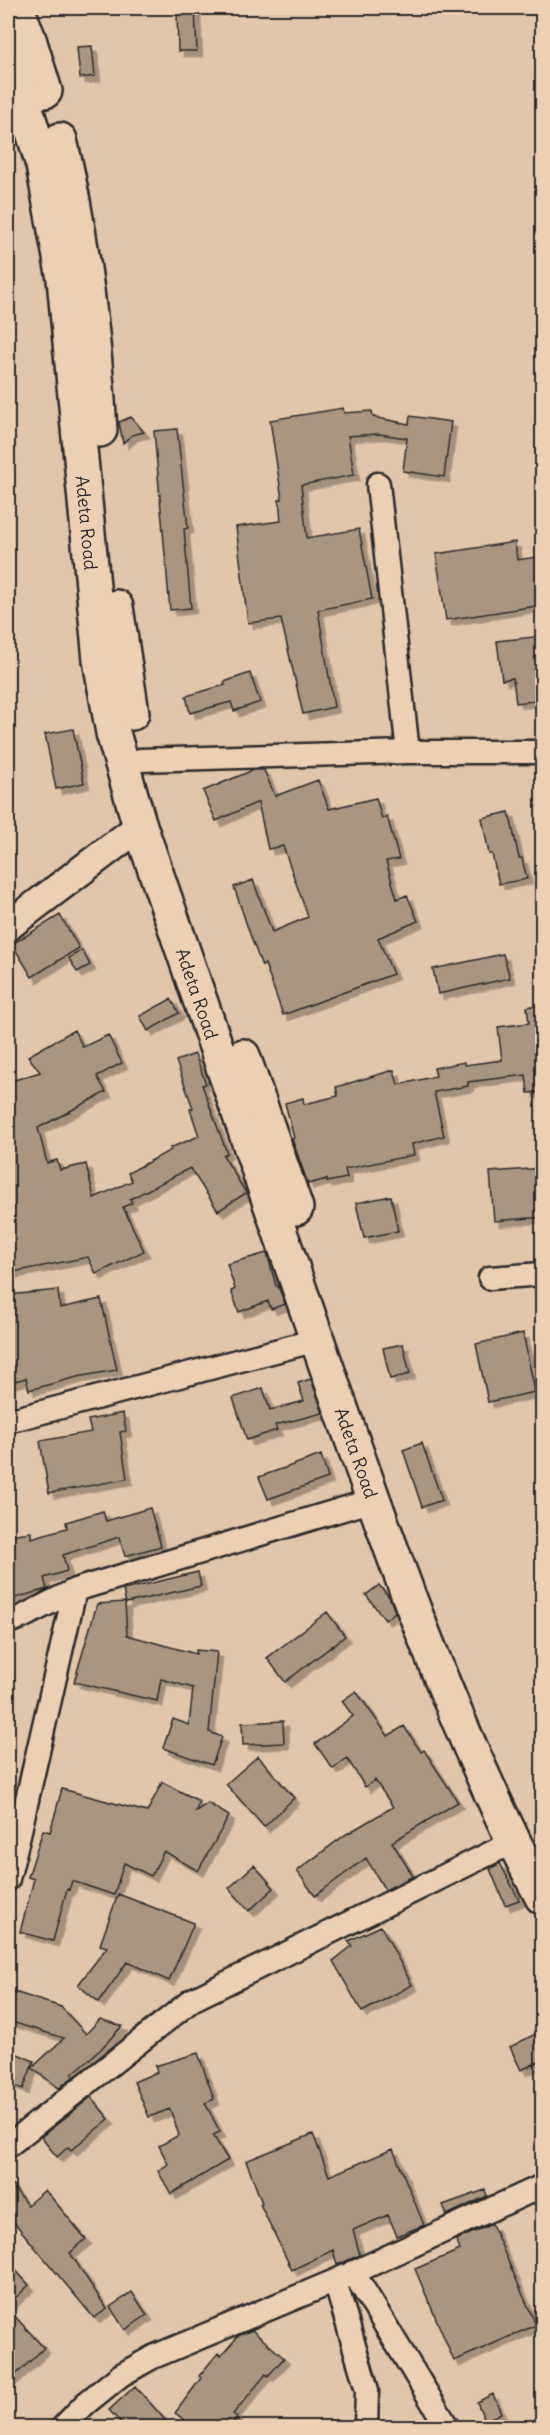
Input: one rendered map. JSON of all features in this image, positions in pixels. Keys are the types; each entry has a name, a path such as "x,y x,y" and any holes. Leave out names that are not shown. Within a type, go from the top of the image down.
{"main road":[{"name":"Adeta Road","path":"16,8 29,39 60,141 77,216 95,354 103,493 115,600 140,760 271,1136 391,1493 475,1709 543,1855"},
{"name":"Adeta Road","path":"8,49 43,165 64,279 100,660 113,733 140,826 373,1500 457,1717 513,1842 543,1897"}],"street":[{"path":"378,484 408,752"},
{"path":"140,760 408,752 543,752"},
{"path":"8,926 140,826"},
{"path":"490,1278 543,1274"},
{"path":"8,1421 317,1340"},
{"path":"8,1622 75,1590 373,1500"},
{"path":"8,1879 13,1841 75,1590"},
{"path":"8,2146 192,2000 513,1842"},
{"path":"62,2427 121,2375 153,2357 344,2277 543,2186"},
{"path":"344,2277 367,2390 366,2427"},
{"path":"344,2277 448,2427"}],"building":[{"path":"195,10 197,51 178,51 177,11"},
{"path":"92,46 95,76 80,78 77,47"},
{"path":"343,408 344,413 372,411 373,417 409,424 410,416 451,422 444,477 403,471 407,438 379,434 348,436 354,475 301,485 307,538 359,529 372,599 318,610 334,707 303,714 281,619 248,623 236,527 281,521 279,500 282,499 270,420"},
{"path":"131,417 144,432 132,435 123,443 119,422"},
{"path":"177,429 188,528 184,529 191,608 170,610 154,431"},
{"path":"515,542 517,560 543,556 543,605 446,620 436,554"},
{"path":"543,636 543,700 516,703 513,678 502,680 497,641"},
{"path":"250,673 260,702 234,711 231,702 190,713 186,696 225,685 224,682"},
{"path":"73,729 84,783 56,789 45,734"},
{"path":"253,770 264,770 275,796 318,780 329,809 376,798 382,819 387,816 399,859 386,861 397,899 407,895 418,921 378,938 393,974 283,1015 265,964 262,966 252,940 234,887 253,880 272,932 308,917 283,846 268,849 258,802 216,821 203,791"},
{"path":"509,812 519,858 522,858 527,879 499,884 492,854 489,854 482,818"},
{"path":"60,915 79,948 32,977 12,944"},
{"path":"82,950 90,965 77,972 69,958"},
{"path":"503,954 510,978 438,994 433,969"},
{"path":"171,999 179,1013 148,1031 140,1016"},
{"path":"543,1004 543,1092 528,1093 526,1075 468,1082 468,1086 434,1092 444,1136 412,1144 414,1155 345,1169 347,1178 327,1182 327,1179 308,1184 292,1139 294,1138 285,1103 303,1098 304,1104 338,1096 336,1087 394,1070 398,1085 436,1076 434,1068 464,1062 465,1065 502,1060 498,1027 529,1023 527,1007"},
{"path":"74,1030 83,1047 108,1035 122,1063 97,1076 106,1092 38,1128 47,1163 57,1160 60,1170 86,1164 94,1198 132,1181 128,1173 171,1150 170,1148 199,1136 190,1109 193,1108 176,1061 195,1054 206,1084 202,1085 227,1153 223,1155 246,1193 218,1211 190,1168 130,1199 132,1203 123,1207 144,1251 96,1274 88,1257 8,1273 8,1082 40,1072 28,1056"},
{"path":"543,1168 543,1217 494,1221 490,1172"},
{"path":"391,1196 398,1231 364,1238 356,1203"},
{"path":"267,1253 276,1286 285,1304 271,1309 268,1301 239,1312 231,1291 235,1289 227,1264"},
{"path":"58,1290 60,1308 101,1299 117,1370 77,1377 29,1390 26,1378 8,1383 8,1295"},
{"path":"523,1333 535,1392 488,1402 476,1344"},
{"path":"403,1344 410,1374 390,1379 383,1348"},
{"path":"311,1379 323,1413 275,1425 277,1430 247,1440 233,1398 263,1388 270,1410 304,1401 298,1383"},
{"path":"123,1413 126,1431 120,1432 127,1479 49,1493 40,1441 91,1432 88,1420"},
{"path":"422,1443 442,1500 422,1507 403,1450"},
{"path":"321,1455 328,1478 268,1499 259,1477"},
{"path":"150,1508 161,1546 125,1556 119,1537 63,1555 67,1571 44,1578 47,1589 8,1600 8,1535 31,1532 31,1538 67,1528 66,1522 103,1511 106,1521"},
{"path":"198,1572 201,1586 126,1603 123,1590"},
{"path":"379,1585 390,1598 395,1612 385,1620 366,1595"},
{"path":"125,1602 127,1635 196,1654 196,1650 217,1652 209,1732 222,1737 212,1765 163,1748 173,1719 189,1725 193,1688 161,1679 157,1701 74,1682 97,1604"},
{"path":"327,1612 345,1636 285,1682 267,1658"},
{"path":"356,1691 388,1736 404,1726 421,1752 424,1750 458,1802 392,1842 413,1876 385,1890 366,1858 315,1896 297,1871 345,1835 393,1807 375,1780 365,1787 347,1758 333,1769 315,1744 353,1716 342,1701"},
{"path":"283,1721 284,1743 243,1745 242,1723"},
{"path":"258,1756 294,1798 264,1827 226,1784"},
{"path":"162,1782 199,1801 196,1811 208,1803 229,1816 198,1871 164,1851 151,1876 124,1863 114,1895 72,1881 69,1890 67,1889 53,1941 20,1932 34,1879 28,1877 43,1830 50,1832 62,1789 147,1812"},
{"path":"500,1863 519,1900 505,1905 490,1869"},
{"path":"254,1865 274,1888 249,1911 229,1888"},
{"path":"118,1894 194,1923 169,1981 127,1962 99,2002 78,1985 107,1947 100,1945"},
{"path":"381,1926 412,1985 362,2012 333,1961 352,1946 348,1941"},
{"path":"8,1990 61,2007 86,2034 100,2019 122,2026 100,2050 72,2074 74,2076 59,2088 32,2068 64,2038 8,2021"},
{"path":"543,2030 543,2060 521,2070 510,2047"},
{"path":"8,2050 34,2061 23,2089 8,2083"},
{"path":"198,2053 214,2099 205,2103 220,2132 213,2135 228,2160 171,2194 158,2171 168,2164 159,2146 179,2135 170,2109 149,2117 134,2082 157,2072 155,2066"},
{"path":"91,2097 109,2119 71,2150 68,2147 57,2157 41,2137"},
{"path":"313,2134 329,2176 393,2149 424,2225 397,2236 388,2215 353,2230 360,2255 337,2265 333,2250 292,2270 260,2204 262,2203 246,2161"},
{"path":"8,2180 27,2205 45,2190 86,2239 70,2253 107,2309 94,2318 8,2215"},
{"path":"485,2190 487,2196 447,2215 443,2205"},
{"path":"492,2224 536,2325 454,2361 415,2269 460,2250 456,2240"},
{"path":"8,2262 29,2285 8,2305"},
{"path":"132,2292 147,2315 125,2330 110,2307"},
{"path":"8,2309 44,2348 8,2382"},
{"path":"252,2330 284,2358 268,2376 266,2374 233,2414 237,2417 230,2427 195,2427 175,2413 201,2378 199,2376 218,2353 221,2356 238,2336"},
{"path":"135,2386 166,2421 158,2427 125,2427 109,2410"},
{"path":"493,2394 501,2413 485,2421 477,2402"}]}
